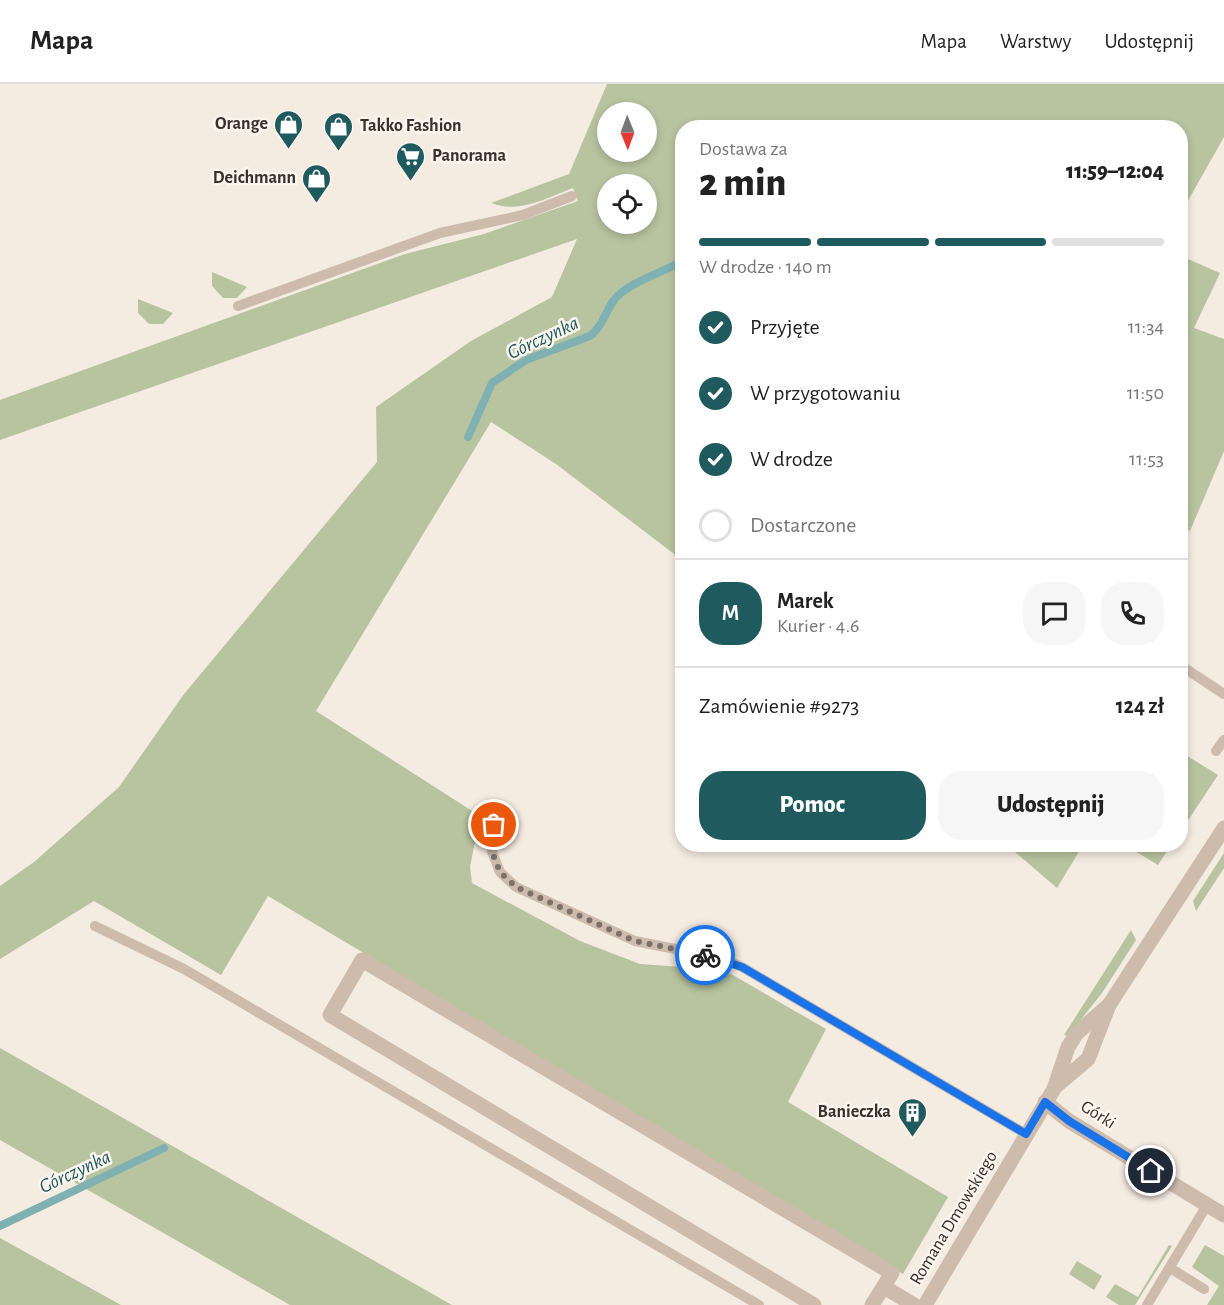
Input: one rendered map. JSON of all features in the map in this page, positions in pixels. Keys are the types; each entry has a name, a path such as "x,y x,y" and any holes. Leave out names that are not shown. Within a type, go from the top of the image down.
{"street":[{"name":"Romana Dmowskiego","path":"925,1305 1045,1102 1054,1089 1088,1059 1109,1005 1224,828"},
{"path":"814,1305 330,1015 362,960 892,1273 872,1305"},
{"name":"Romana Dmowskiego","path":"1054,1089 1068,1047 1077,1033 1109,1005"},
{"name":"Górki","path":"1045,1102 1069,1121 1224,1215"},
{"path":"884,1287 914,1305"}],"lane":[{"path":"238,306 440,232 523,215 572,196"},
{"path":"1188,670 1224,694"},
{"path":"1216,751 1224,740"},
{"path":"494,825 492,852 500,872 516,887 635,941 721,958 742,967 1026,1134"},
{"path":"95,927 184,969 759,1305"},
{"path":"1147,1305 1207,1205"},
{"path":"1170,1268 1204,1289"}],"green space":[{"path":"607,84 1224,84 1224,137 1188,201 1188,120 675,120 675,555 556,464 491,422 316,711 480,816 470,867 472,883 580,941 640,964 712,969 731,974 826,1029 788,1102 948,1197 903,1274 268,896 221,975 94,901 0,959 0,886 34,862 119,787 184,694 377,462 376,407 471,341 552,297 577,239 0,440 0,400 405,254 484,234 578,201 573,188 523,206 502,206 491,203 569,174 597,108 597,162 657,162 657,102 599,102"},
{"path":"1188,259 1220,273 1194,328 1224,339 1224,451 1190,531 1188,530"},
{"path":"212,272 247,287 237,298 223,298 212,286"},
{"path":"138,299 173,313 163,324 149,324 138,313"},
{"path":"1188,756 1218,775 1188,820"},
{"path":"1015,852 1079,852 1057,888"},
{"path":"1137,852 1166,852 1158,865"},
{"path":"1224,853 1224,868 1196,911 1193,901"},
{"path":"1131,930 1136,940 1102,993 1068,1036 1064,1035"},
{"path":"0,1048 452,1305 290,1305 0,1140"},
{"path":"0,1238 121,1305 0,1305"},
{"path":"1169,1245 1172,1246 1135,1305 1119,1305 1106,1297 1115,1284 1138,1297"},
{"path":"1205,1245 1224,1256 1224,1305 1207,1305 1219,1286 1192,1267"},
{"path":"1077,1261 1102,1276 1094,1290 1069,1274"}],"waterway":[{"name":"Górczynka","path":"468,437 492,383 526,360 590,336 598,328 620,294 635,284 675,265"},
{"name":"Górczynka","path":"0,1226 164,1148"}],"way so far":[{"path":"494,825 492,852 500,872 516,887 593,924 635,941 705,955"}],"place":[{"name":"Orange","path":"289,150"},
{"name":"Takko Fashion","path":"339,152"},
{"name":"Panorama","path":"411,182"},
{"name":"Deichmann","path":"317,204"},
{"name":"Banieczka","path":"912,1138"}],"route":[{"path":"705,955 721,958 742,967 1026,1134 1045,1102 1069,1121 1151,1171"}]}
